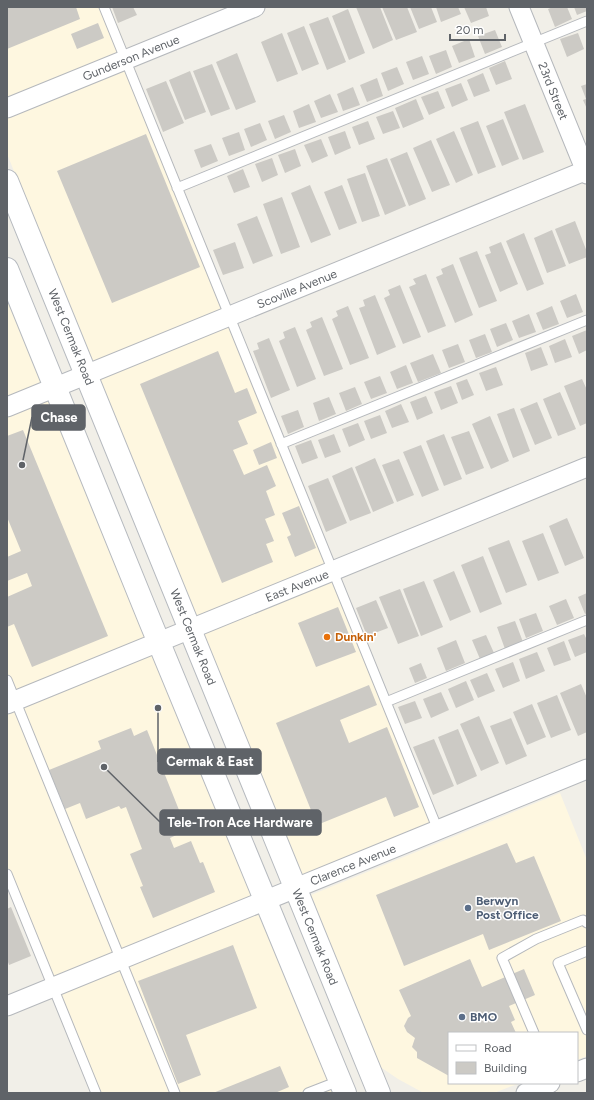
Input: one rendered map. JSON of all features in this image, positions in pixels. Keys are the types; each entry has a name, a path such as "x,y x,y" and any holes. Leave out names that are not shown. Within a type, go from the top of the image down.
{"main road":[{"name":"West Cermak Road","path":"7,181 296,888 378,1093"},
{"path":"7,269 342,1087"}],"street":[{"name":"Gunderson Avenue","path":"7,108 255,7"},
{"name":"23rd Street","path":"519,7 587,172"},
{"name":"Scoville Avenue","path":"7,407 587,172"},
{"name":"East Avenue","path":"11,702 587,468"},
{"name":"Clarence Avenue","path":"7,1006 587,769"},
{"path":"526,1093 548,1084"}],"lane":[{"path":"104,7 438,830"},
{"path":"177,188 587,21"},
{"path":"281,444 587,320"},
{"path":"386,702 587,620"},
{"path":"7,680 11,702 121,960 175,1093"},
{"path":"7,874 96,1093"},
{"path":"534,1032 502,958 536,939 583,920 587,923"},
{"path":"587,951 558,963 587,1030"},
{"path":"308,1093 342,1087"}],"shaded area":[{"path":"7,7 110,7 440,826 304,880 7,154"},
{"path":"7,276 339,1093 92,1093 7,886"},
{"path":"560,793 587,860 587,1056 578,1060 578,1032 448,1032 448,1084 517,1084 494,1093 422,1092 398,1079 379,1066 311,895"}],"building":[{"path":"7,7 76,7 80,19 7,49"},
{"path":"112,7 133,7 137,15 118,23"},
{"path":"356,7 380,7 393,40 373,49"},
{"path":"382,7 407,7 417,32 396,40"},
{"path":"410,7 431,7 437,22 419,29"},
{"path":"436,7 458,7 461,14 441,22"},
{"path":"464,7 486,7 489,16 471,23"},
{"path":"553,7 567,7 572,19 555,27 548,9"},
{"path":"574,7 587,7 587,11 577,15"},
{"path":"348,9 365,53 349,60 332,16"},
{"path":"328,17 346,62 327,70 309,24"},
{"path":"98,23 104,38 77,49 71,34"},
{"path":"304,26 319,64 302,71 287,33"},
{"path":"495,30 502,47 485,54 478,36"},
{"path":"282,33 298,74 277,82 261,42"},
{"path":"578,33 584,49 567,57 560,39"},
{"path":"469,39 475,57 459,63 452,46"},
{"path":"446,50 452,67 436,74 429,56"},
{"path":"237,53 256,102 236,110 216,62"},
{"path":"422,56 429,74 413,80 406,62"},
{"path":"505,61 512,79 496,85 489,68"},
{"path":"212,64 230,109 211,116 193,71"},
{"path":"397,67 404,84 388,91 381,73"},
{"path":"190,71 206,112 185,120 169,80"},
{"path":"483,73 490,91 474,97 467,80"},
{"path":"377,78 383,96 367,102 360,85"},
{"path":"166,81 184,123 163,132 146,89"},
{"path":"461,83 468,100 452,107 445,89"},
{"path":"587,84 587,109 583,100 586,99 581,86"},
{"path":"353,87 360,105 343,111 337,94"},
{"path":"438,91 445,108 429,115 421,97"},
{"path":"330,94 338,112 321,118 314,101"},
{"path":"416,99 424,119 403,128 395,108"},
{"path":"309,104 316,122 299,128 293,111"},
{"path":"525,104 544,152 523,160 504,112"},
{"path":"393,111 400,128 383,134 376,117"},
{"path":"284,115 291,132 275,139 268,121"},
{"path":"503,119 519,159 502,166 486,126"},
{"path":"368,121 375,139 359,145 352,127"},
{"path":"478,121 496,167 478,174 460,128"},
{"path":"260,123 267,140 251,147 244,129"},
{"path":"345,131 351,148 335,155 328,137"},
{"path":"454,131 473,175 456,183 436,139"},
{"path":"239,132 245,150 229,156 222,138"},
{"path":"146,134 200,267 112,303 57,171"},
{"path":"321,139 328,156 312,163 304,145"},
{"path":"431,140 450,185 432,192 413,148"},
{"path":"211,144 218,161 201,168 194,150"},
{"path":"295,149 301,166 285,173 278,155"},
{"path":"407,152 426,199 409,206 390,159"},
{"path":"272,158 278,175 262,182 255,164"},
{"path":"387,158 406,206 385,215 366,166"},
{"path":"243,169 250,187 234,193 227,176"},
{"path":"365,173 380,216 362,222 347,179"},
{"path":"310,185 331,235 311,243 291,193"},
{"path":"342,185 357,223 339,230 324,192"},
{"path":"282,197 300,247 281,254 263,204"},
{"path":"257,216 273,256 253,264 237,224"},
{"path":"575,221 587,252 587,257 569,264 555,229"},
{"path":"552,230 566,266 547,273 534,238"},
{"path":"524,233 544,284 527,291 506,241"},
{"path":"235,242 244,268 223,275 213,250"},
{"path":"501,242 518,284 500,292 485,255 491,253 489,247"},
{"path":"477,251 497,301 479,308 459,258"},
{"path":"453,264 473,315 455,323 436,277 443,274 441,269"},
{"path":"426,274 446,326 428,333 409,287 416,284 413,279"},
{"path":"400,285 421,337 403,344 384,298 390,295 388,290"},
{"path":"576,294 583,312 567,318 560,301"},
{"path":"375,295 396,347 377,355 359,308 365,306 363,300"},
{"path":"348,306 369,358 350,365 332,319 338,316 336,311"},
{"path":"552,306 559,324 543,330 536,313"},
{"path":"529,314 536,332 519,338 512,321"},
{"path":"322,317 343,369 324,376 306,330 312,327 310,322"},
{"path":"506,323 513,340 497,347 490,329"},
{"path":"295,327 316,379 297,387 279,341 285,338 283,332"},
{"path":"587,330 587,350 579,354 572,336"},
{"path":"485,334 492,352 476,358 469,340"},
{"path":"269,338 290,390 271,398 253,351 259,349 257,343"},
{"path":"565,339 572,357 555,363 549,346"},
{"path":"458,344 465,362 449,368 442,350"},
{"path":"541,347 548,365 531,371 525,353"},
{"path":"218,351 235,393 247,388 257,413 238,421 248,444 233,450 244,475 267,465 276,486 266,491 275,515 265,519 274,541 266,544 273,562 222,583 140,384"},
{"path":"433,354 441,373 418,382 410,363"},
{"path":"406,365 413,383 397,389 390,372"},
{"path":"496,367 503,385 486,391 479,373"},
{"path":"380,376 387,393 371,399 364,382"},
{"path":"467,379 474,395 462,400 456,383"},
{"path":"582,379 587,390 587,423 580,426 564,386"},
{"path":"451,386 458,403 441,410 434,392"},
{"path":"355,387 362,404 346,411 339,393"},
{"path":"560,392 576,429 558,436 543,399"},
{"path":"426,396 433,413 417,420 410,402"},
{"path":"329,397 336,414 319,421 313,403"},
{"path":"537,402 552,438 535,445 520,409"},
{"path":"401,404 409,422 392,428 385,411"},
{"path":"514,408 530,451 513,458 497,414"},
{"path":"298,410 304,427 288,434 281,416"},
{"path":"380,415 387,433 371,439 364,421"},
{"path":"490,416 509,461 491,469 472,424"},
{"path":"358,423 365,440 349,447 342,429"},
{"path":"23,430 108,636 32,667 14,624 7,627 7,597 32,586 27,573 7,581 7,557 21,551 7,517 7,436"},
{"path":"469,431 484,468 466,475 451,437"},
{"path":"334,434 341,452 325,458 318,440"},
{"path":"444,434 462,479 444,486 426,441"},
{"path":"311,440 318,458 302,464 295,446"},
{"path":"271,442 277,458 259,465 253,450"},
{"path":"421,445 439,490 422,497 403,452"},
{"path":"375,458 394,503 373,512 355,467"},
{"path":"399,459 414,495 397,502 382,465"},
{"path":"352,467 371,513 350,521 332,476"},
{"path":"328,478 347,523 326,532 308,486"},
{"path":"299,506 316,548 295,557 287,537 291,535 282,513"},
{"path":"567,518 584,558 565,566 549,526"},
{"path":"543,533 559,573 538,581 522,541"},
{"path":"509,540 527,585 506,593 488,548"},
{"path":"483,556 502,604 480,613 461,565"},
{"path":"454,571 471,612 450,621 433,580"},
{"path":"424,581 443,627 421,636 403,589"},
{"path":"400,589 419,636 398,644 379,597"},
{"path":"587,593 587,613 585,614 578,597"},
{"path":"566,599 574,618 557,625 549,606"},
{"path":"376,600 388,628 367,636 356,608"},
{"name":"Dunkin'","path":"338,607 356,652 316,667 298,623"},
{"path":"536,613 543,631 526,638 519,619"},
{"path":"515,621 523,642 505,649 497,627"},
{"path":"584,634 587,640 587,652 575,657 568,640"},
{"path":"486,635 494,653 480,659 472,640"},
{"path":"456,640 465,663 446,671 437,648"},
{"path":"564,641 571,660 554,666 547,648"},
{"path":"537,652 545,671 526,679 519,659"},
{"path":"513,662 520,681 503,688 495,669"},
{"path":"421,663 427,678 415,683 409,668"},
{"path":"487,673 495,691 478,698 470,680"},
{"path":"466,681 474,700 456,708 448,689"},
{"path":"581,684 587,698 587,732 578,736 560,693"},
{"path":"369,685 377,705 340,720 349,743 387,727 419,807 394,817 386,797 317,825 276,723"},
{"path":"441,692 449,710 431,718 423,699"},
{"path":"557,695 571,730 551,738 537,703"},
{"path":"415,701 422,718 405,724 398,707"},
{"path":"532,704 546,737 527,745 513,712"},
{"path":"479,716 499,763 481,771 460,724"},
{"path":"511,718 527,756 506,765 490,726"},
{"path":"131,728 134,736 147,730 187,830 170,838 174,848 191,841 200,863 203,862 215,892 153,918 140,887 143,886 130,854 142,849 126,807 121,809 119,806 86,819 80,803 65,809 49,770 101,749 98,741"},
{"path":"458,729 477,776 457,785 438,737"},
{"path":"434,739 454,786 433,795 413,747"},
{"name":"Berwyn Post Office","path":"507,843 516,863 534,856 561,921 489,950 483,934 404,966 376,895"},
{"path":"11,907 31,956 9,965 7,959 7,909"},
{"path":"233,945 257,1008 186,1035 201,1075 178,1084 138,981"},
{"name":"BMO","path":"470,959 482,987 524,969 535,995 509,1006 515,1020 511,1022 516,1032 448,1032 448,1075 417,1058 417,1052 412,1047 415,1038 407,1032 404,1026 408,1018 411,1016 399,990"},
{"path":"280,1066 289,1087 275,1093 213,1093"}],"place":[{"name":"Chase","path":"22,465"},
{"name":"Dunkin'","path":"327,637"},
{"name":"Cermak & East","path":"158,708"},
{"name":"Tele-Tron Ace Hardware","path":"104,767"},
{"name":"Berwyn Post Office","path":"468,908"},
{"name":"BMO","path":"462,1017"}]}
